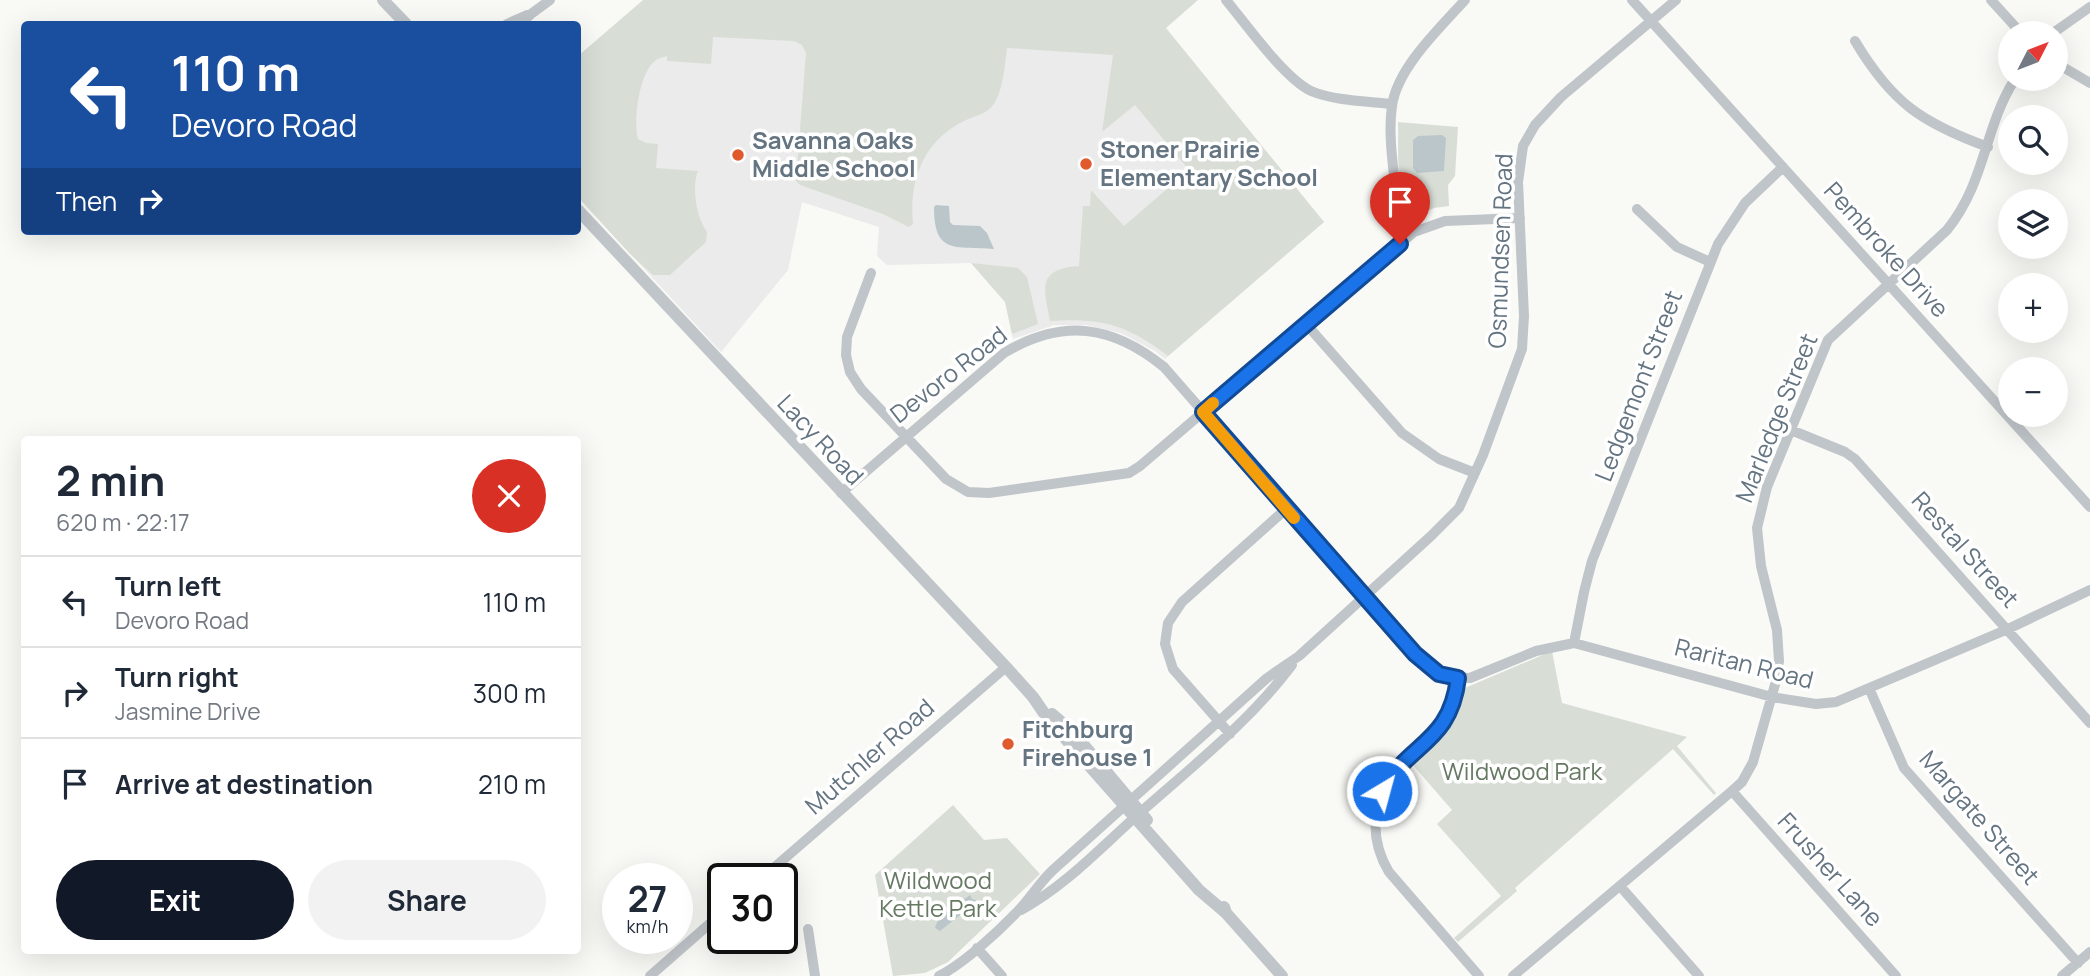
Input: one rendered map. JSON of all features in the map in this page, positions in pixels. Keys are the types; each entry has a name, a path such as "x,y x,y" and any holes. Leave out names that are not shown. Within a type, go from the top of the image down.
{"street":[{"path":"383,0 404,21"},
{"path":"523,21 550,0"},
{"path":"1226,0 1288,73 1310,90 1338,97 1392,104"},
{"path":"1414,232 1396,193 1392,104 1402,78 1415,57 1465,0"},
{"name":"Pembroke Drive","path":"1632,0 2090,507"},
{"name":"Osmundsen Road","path":"1018,912 1034,889 1070,854 1267,678 1299,656 1452,516 1464,499 1475,473 1522,349 1524,316 1520,160 1523,146 1535,125 1561,97 1676,0"},
{"path":"1992,0 2010,21"},
{"path":"2068,22 2090,7"},
{"path":"514,21 531,14"},
{"path":"1855,41 1873,71 1909,108 1934,125 1988,146"},
{"path":"2068,70 2090,83"},
{"name":"Marledge Street","path":"1513,976 1732,791 1753,762 1776,681 1779,650 1777,629 1761,566 1757,528 1768,487 1828,340 1956,219 1970,195 2009,91"},
{"name":"Ledgemont Street","path":"1574,643 1592,562 1710,262 1733,217 1745,202 1783,167"},
{"path":"1637,209 1677,247 1710,262"},
{"name":"Lacy Road","path":"581,213 1006,667 1033,697 1048,719 1128,803 1199,890 1226,913 1282,976"},
{"path":"871,273 848,337 847,364 850,372 862,389 946,479 968,492 989,493 1129,473 1414,232 1445,221 1520,218"},
{"path":"1307,325 1402,433 1439,459 1475,473"},
{"name":"Devoro Road","path":"841,493 1004,353 1025,342 1056,332 1098,334 1122,340 1164,367 1415,654 1446,677 1458,678"},
{"name":"Restal Street","path":"1791,430 1845,452 1855,459 2090,723"},
{"path":"1230,734 1173,669 1165,644 1168,623 1182,602 1286,509"},
{"name":"Raritan Road","path":"1458,678 1480,674 1536,651 1574,643 1772,697 1816,704 1836,702 2008,629 2090,590"},
{"name":"Osmundsen Road","path":"939,976 977,948 1018,912 1042,898 1230,734 1273,690 1299,656"},
{"name":"Mutchler Road","path":"779,863 1006,667"},
{"path":"1458,678 1453,705 1442,727 1398,767 1382,791 1377,805 1375,829 1382,860 1389,872 1479,976"},
{"name":"Margate Street","path":"1869,688 1904,768 2078,962"},
{"name":"Frusher Lane","path":"1732,791 1896,976"},
{"path":"1070,854 1080,866"},
{"path":"1620,886 1699,976"},
{"path":"652,975 707,926"},
{"path":"808,929 815,976"},
{"path":"977,948 1002,976"},
{"path":"2062,976 2090,952"}],"shaded area":[{"path":"643,0 1142,0 1324,222 1165,359 1121,333 1086,325 1054,325 1013,339 1005,302 971,263 887,265 877,256 879,227 802,202 788,270 721,352 581,200 581,188"},
{"path":"1442,135 1446,138 1444,171 1417,173 1413,168 1413,140 1418,136"},
{"path":"936,205 949,206 950,222 953,225 980,226 987,233 994,249 958,247 943,241 935,222"},
{"path":"970,895 978,901 940,931 935,928 945,913"}],"green space":[{"path":"643,0 1198,0 1166,28 1324,222 1168,356 1139,337 1112,325 1084,321 1050,321 1046,283 1055,271 1079,266 1083,206 1090,206 1091,190 1124,226 1189,170 1135,105 1102,132 1113,55 1007,48 1001,86 993,105 947,132 927,153 916,179 913,224 909,227 883,214 800,185 796,181 806,53 802,45 794,41 713,37 711,64 667,61 667,56 656,60 645,75 639,97 638,139 658,144 656,168 698,171 695,185 696,203 707,232 706,242 670,275 653,275 581,200 581,53"},
{"path":"1398,122 1458,127 1455,176 1448,185 1449,206 1434,208 1413,217 1400,183"},
{"path":"971,263 1018,268 1027,277 1038,324 1012,334 1005,302"},
{"name":"Wildwood Park","path":"1552,651 1562,703 1687,737 1677,746 1716,793 1714,795 1673,749 1515,888 1517,891 1458,942 1454,938 1501,896 1437,824 1452,810 1412,764 1450,728 1465,688"},
{"name":"Wildwood Kettle Park","path":"953,805 984,840 1007,838 1040,874 948,962 925,973 893,976 875,875"}],"slow traffic":[{"path":"1213,403 1203,412 1294,518"}],"place":[{"name":"Savanna Oaks Middle School","path":"738,155"},
{"name":"Stoner Prairie Elementary School","path":"1086,164"},
{"name":"Fitchburg Firehouse 1","path":"1008,744"}],"route":[{"path":"1382,791 1398,767 1442,727 1453,705 1458,678 1439,674 1415,654 1203,412 1400,244"}]}
